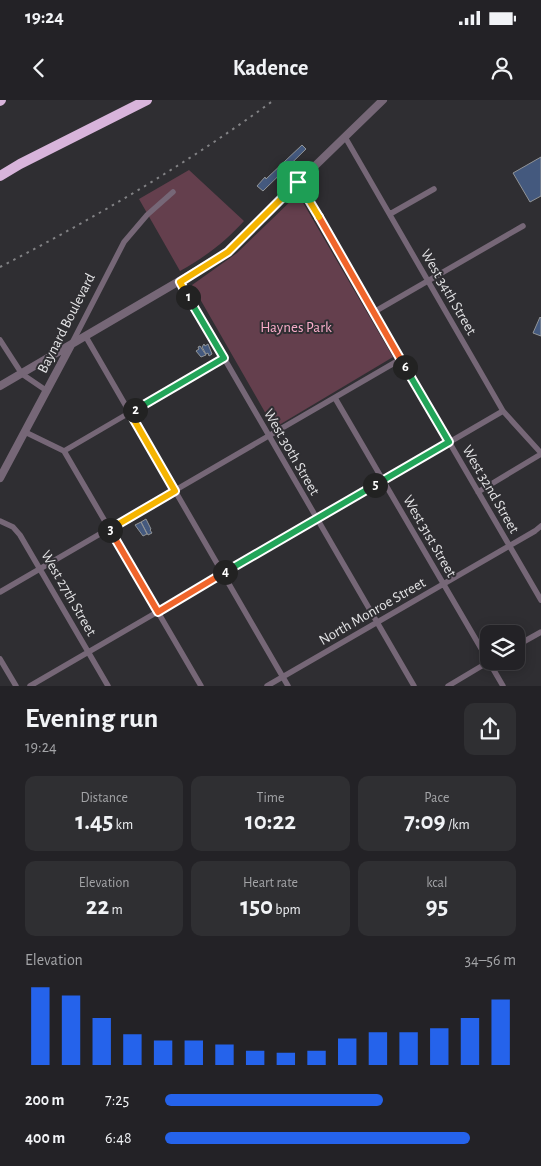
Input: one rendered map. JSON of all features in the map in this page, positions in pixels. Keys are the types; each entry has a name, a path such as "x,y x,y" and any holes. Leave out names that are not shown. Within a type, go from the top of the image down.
{"highway":[{"path":"0,176 147,100"}],"street":[{"path":"0,386 180,282 228,252 383,100"},
{"name":"West 34th Street","path":"345,137 503,411 541,453"},
{"name":"West 32nd Street","path":"298,182 541,600"},
{"path":"390,214 434,189"},
{"name":"Baynard Boulevard","path":"0,478 3,466 24,432 71,345 124,242 147,215 173,192"},
{"path":"374,312 523,226"},
{"name":"West 30th Street","path":"180,282 414,686"},
{"path":"86,336 288,686"},
{"path":"0,340 22,374 46,391"},
{"path":"64,451 224,358"},
{"path":"0,592 401,359"},
{"name":"West 31st Street","path":"335,398 480,645"},
{"path":"30,686 503,411"},
{"path":"24,432 64,451 201,686"},
{"path":"478,492 541,453"},
{"name":"West 27th Street","path":"0,521 18,532 108,686"},
{"name":"North Monroe Street","path":"267,686 541,526"},
{"path":"525,641 541,632"},
{"path":"0,659 16,686"},
{"path":"448,686 480,668"},
{"name":"West 31st Street","path":"494,670 503,686"}],"green space":[{"path":"189,170 244,221 214,249 180,271 139,199"},
{"name":"Haynes Park","path":"298,194 393,357 274,428 192,285 237,253"}],"building":[{"path":"302,145 306,149 263,191 257,186 265,177 266,179"},
{"path":"541,157 541,196 530,202 513,173"},
{"path":"541,318 541,336 533,333"},
{"path":"204,344 205,346 208,344 212,354 209,356 202,347"},
{"path":"200,346 206,355 201,357 196,351"},
{"path":"146,519 152,533 148,535 141,522"},
{"path":"141,522 147,534 143,536 135,525"}],"railway":[{"path":"0,267 71,229 175,168 274,100"}],"route":[{"path":"298,182 449,442 158,612 110,529 175,491 130,413 224,358 180,282 228,252 298,182"}]}
